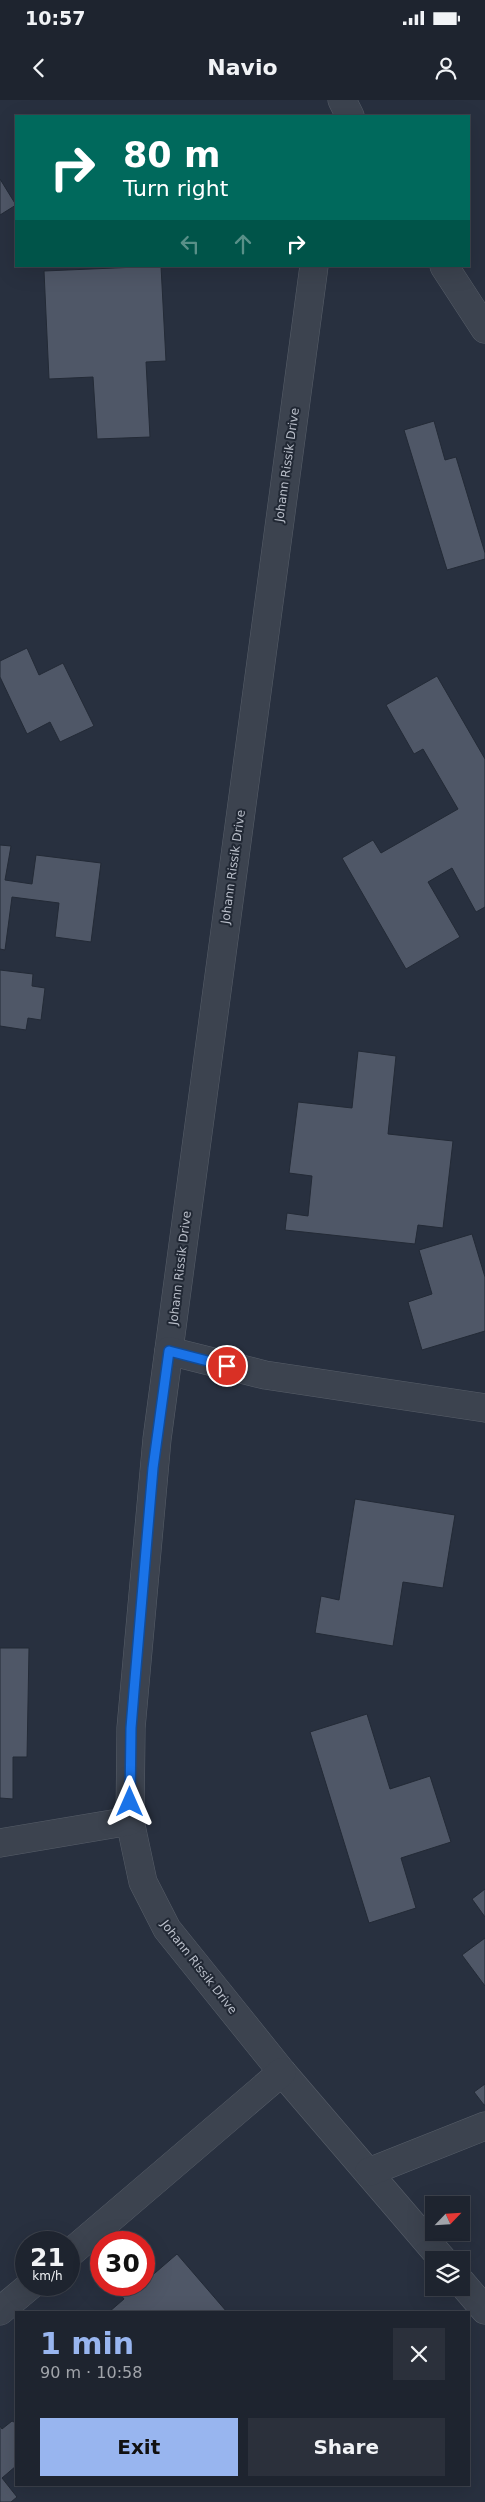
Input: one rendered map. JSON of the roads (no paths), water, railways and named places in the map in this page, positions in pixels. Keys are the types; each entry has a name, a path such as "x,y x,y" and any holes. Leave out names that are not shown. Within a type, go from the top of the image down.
{"street":[{"path":"334,115 336,100"},
{"path":"342,100 350,115"},
{"name":"Johann Rissik Drive","path":"314,267 153,1468 132,1718 130,1821 143,1882 167,1929 282,2072 435,2251"},
{"path":"445,267 485,329"},
{"path":"169,1351 265,1375 485,1408"},
{"path":"0,1843 130,1821"},
{"path":"80,2245 282,2072"},
{"path":"369,2172 485,2126"},
{"path":"470,2292 485,2310"},
{"path":"0,2311 18,2296"}]}
